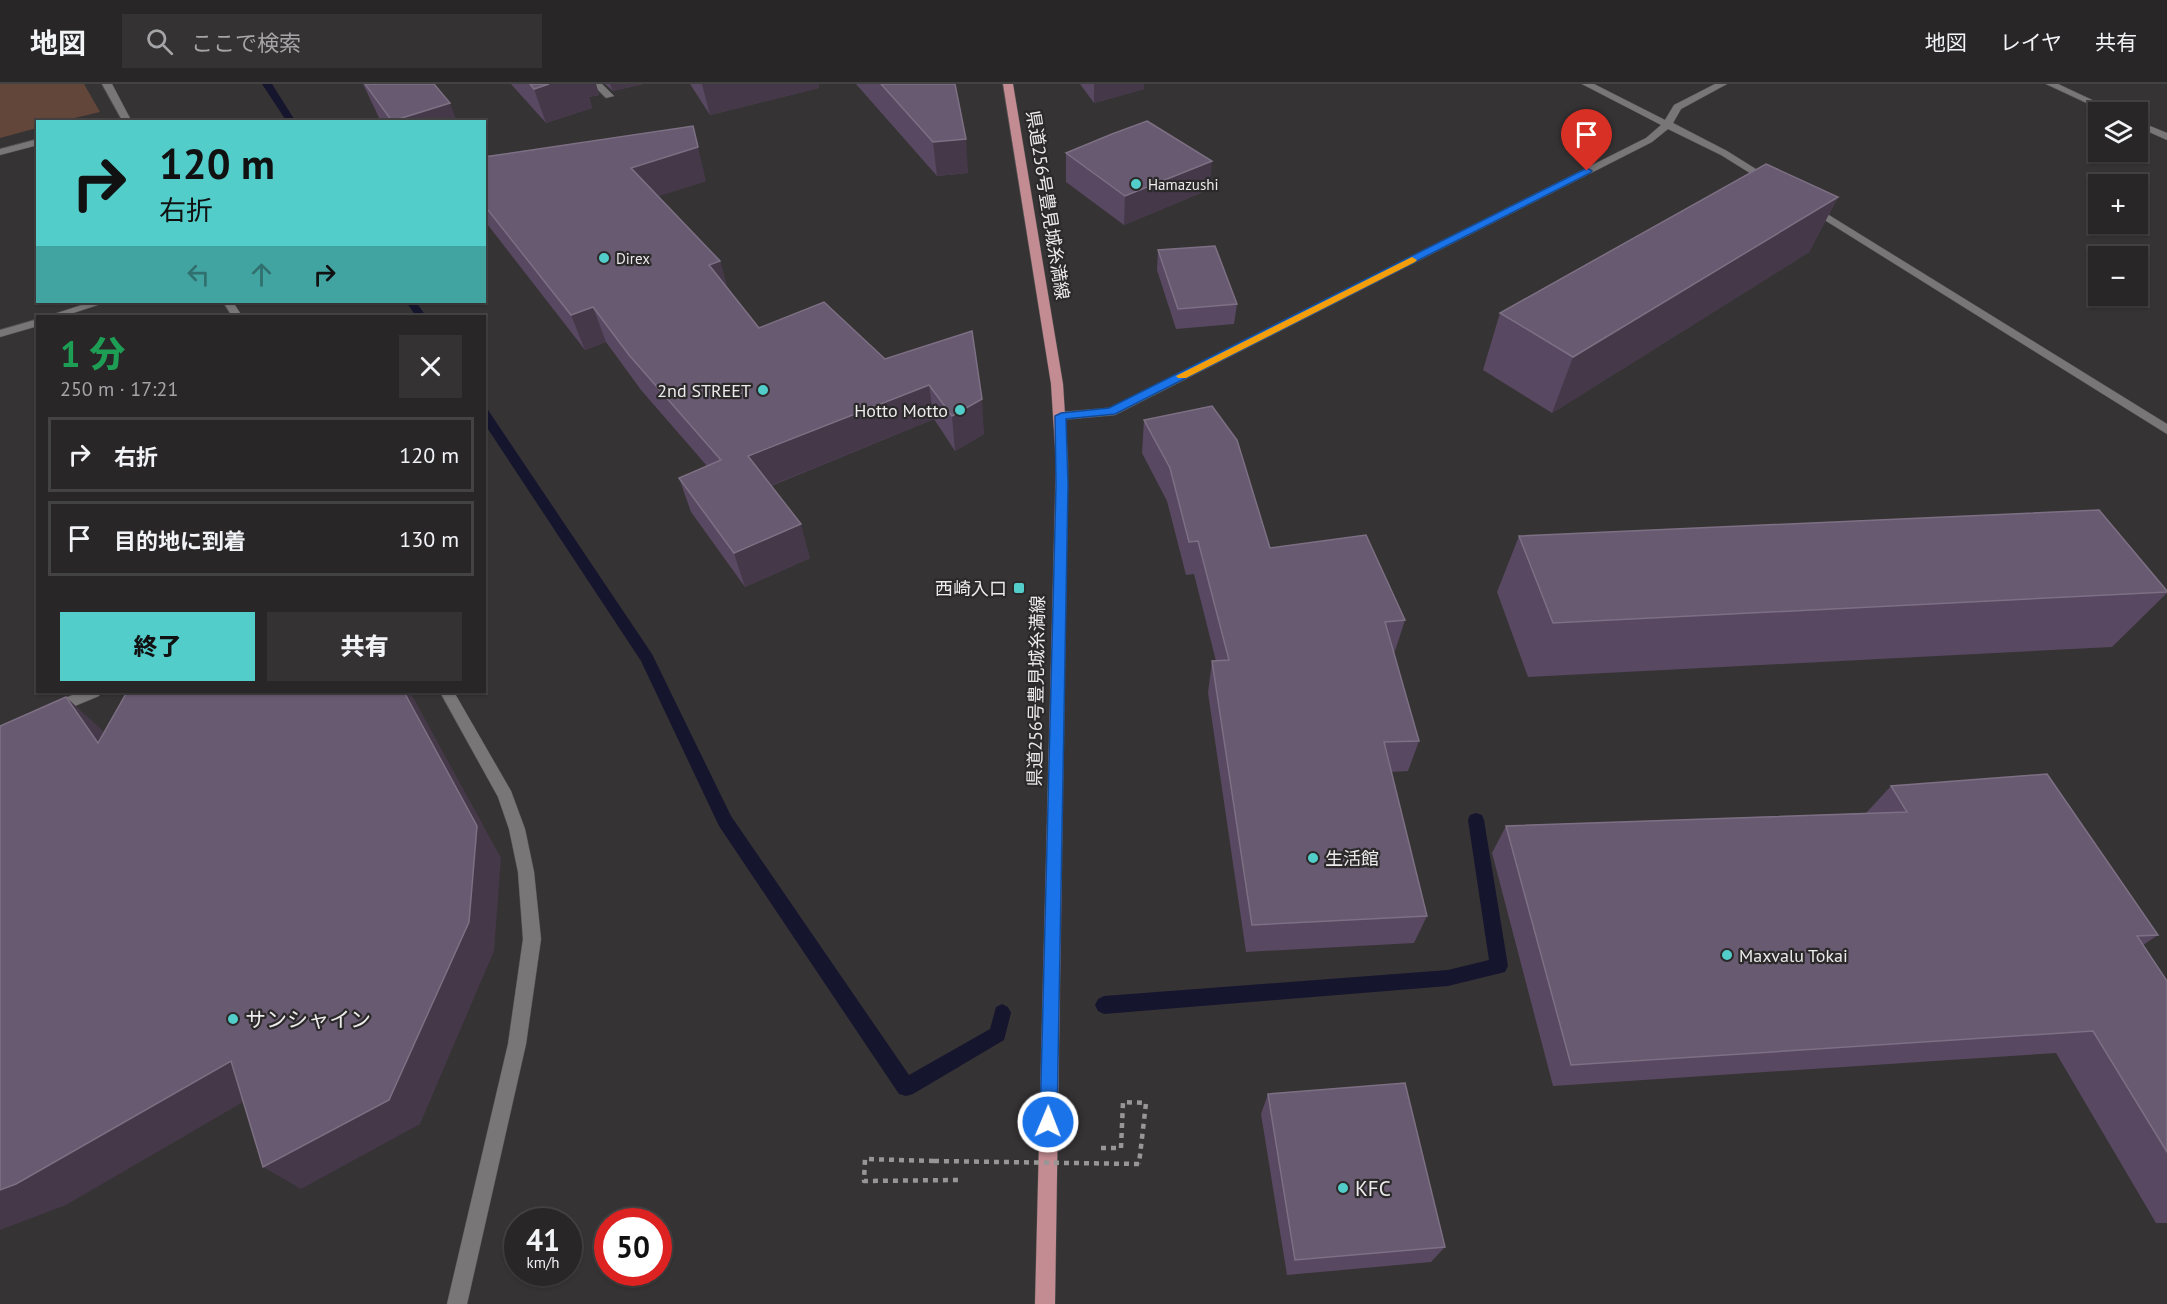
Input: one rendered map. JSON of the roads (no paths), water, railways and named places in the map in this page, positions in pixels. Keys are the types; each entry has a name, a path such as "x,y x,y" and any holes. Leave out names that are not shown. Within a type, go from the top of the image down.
{"main road":[{"name":"県道256号豊見城糸満線","path":"1008,84 1061,416 1062,485 1045,1304"}],"street":[{"path":"107,84 127,120"},
{"path":"597,84 609,96"},
{"path":"1587,84 1724,153 1785,190"},
{"path":"1061,416 1111,412 1649,140 1667,125 1677,107 1722,84"},
{"path":"2051,84 2091,102"},
{"path":"2148,128 2167,137"},
{"path":"0,152 36,143"},
{"path":"1805,203 2167,429"},
{"path":"67,314 98,303"},
{"path":"0,334 36,323"},
{"path":"42,714 92,693"},
{"path":"448,693 505,796 517,829 526,872 532,939 517,1044 457,1304"}],"waterway":[{"path":"267,84 291,120"},
{"path":"412,303 420,315"},
{"path":"486,416 647,658 725,821 906,1087 998,1034 1002,1013"},
{"path":"1104,1005 1448,978 1499,966 1476,820"}],"place":[{"name":"Hamazushi","path":"1136,184"},
{"name":"Direx","path":"604,258"},
{"name":"2nd STREET","path":"763,390"},
{"name":"Hotto Motto","path":"960,410"},
{"name":"西崎入口","path":"1019,588"},
{"name":"生活館","path":"1313,858"},
{"name":"Maxvalu Tokai","path":"1727,955"},
{"name":"サンシャイン","path":"233,1019"},
{"name":"KFC","path":"1343,1188"}]}
